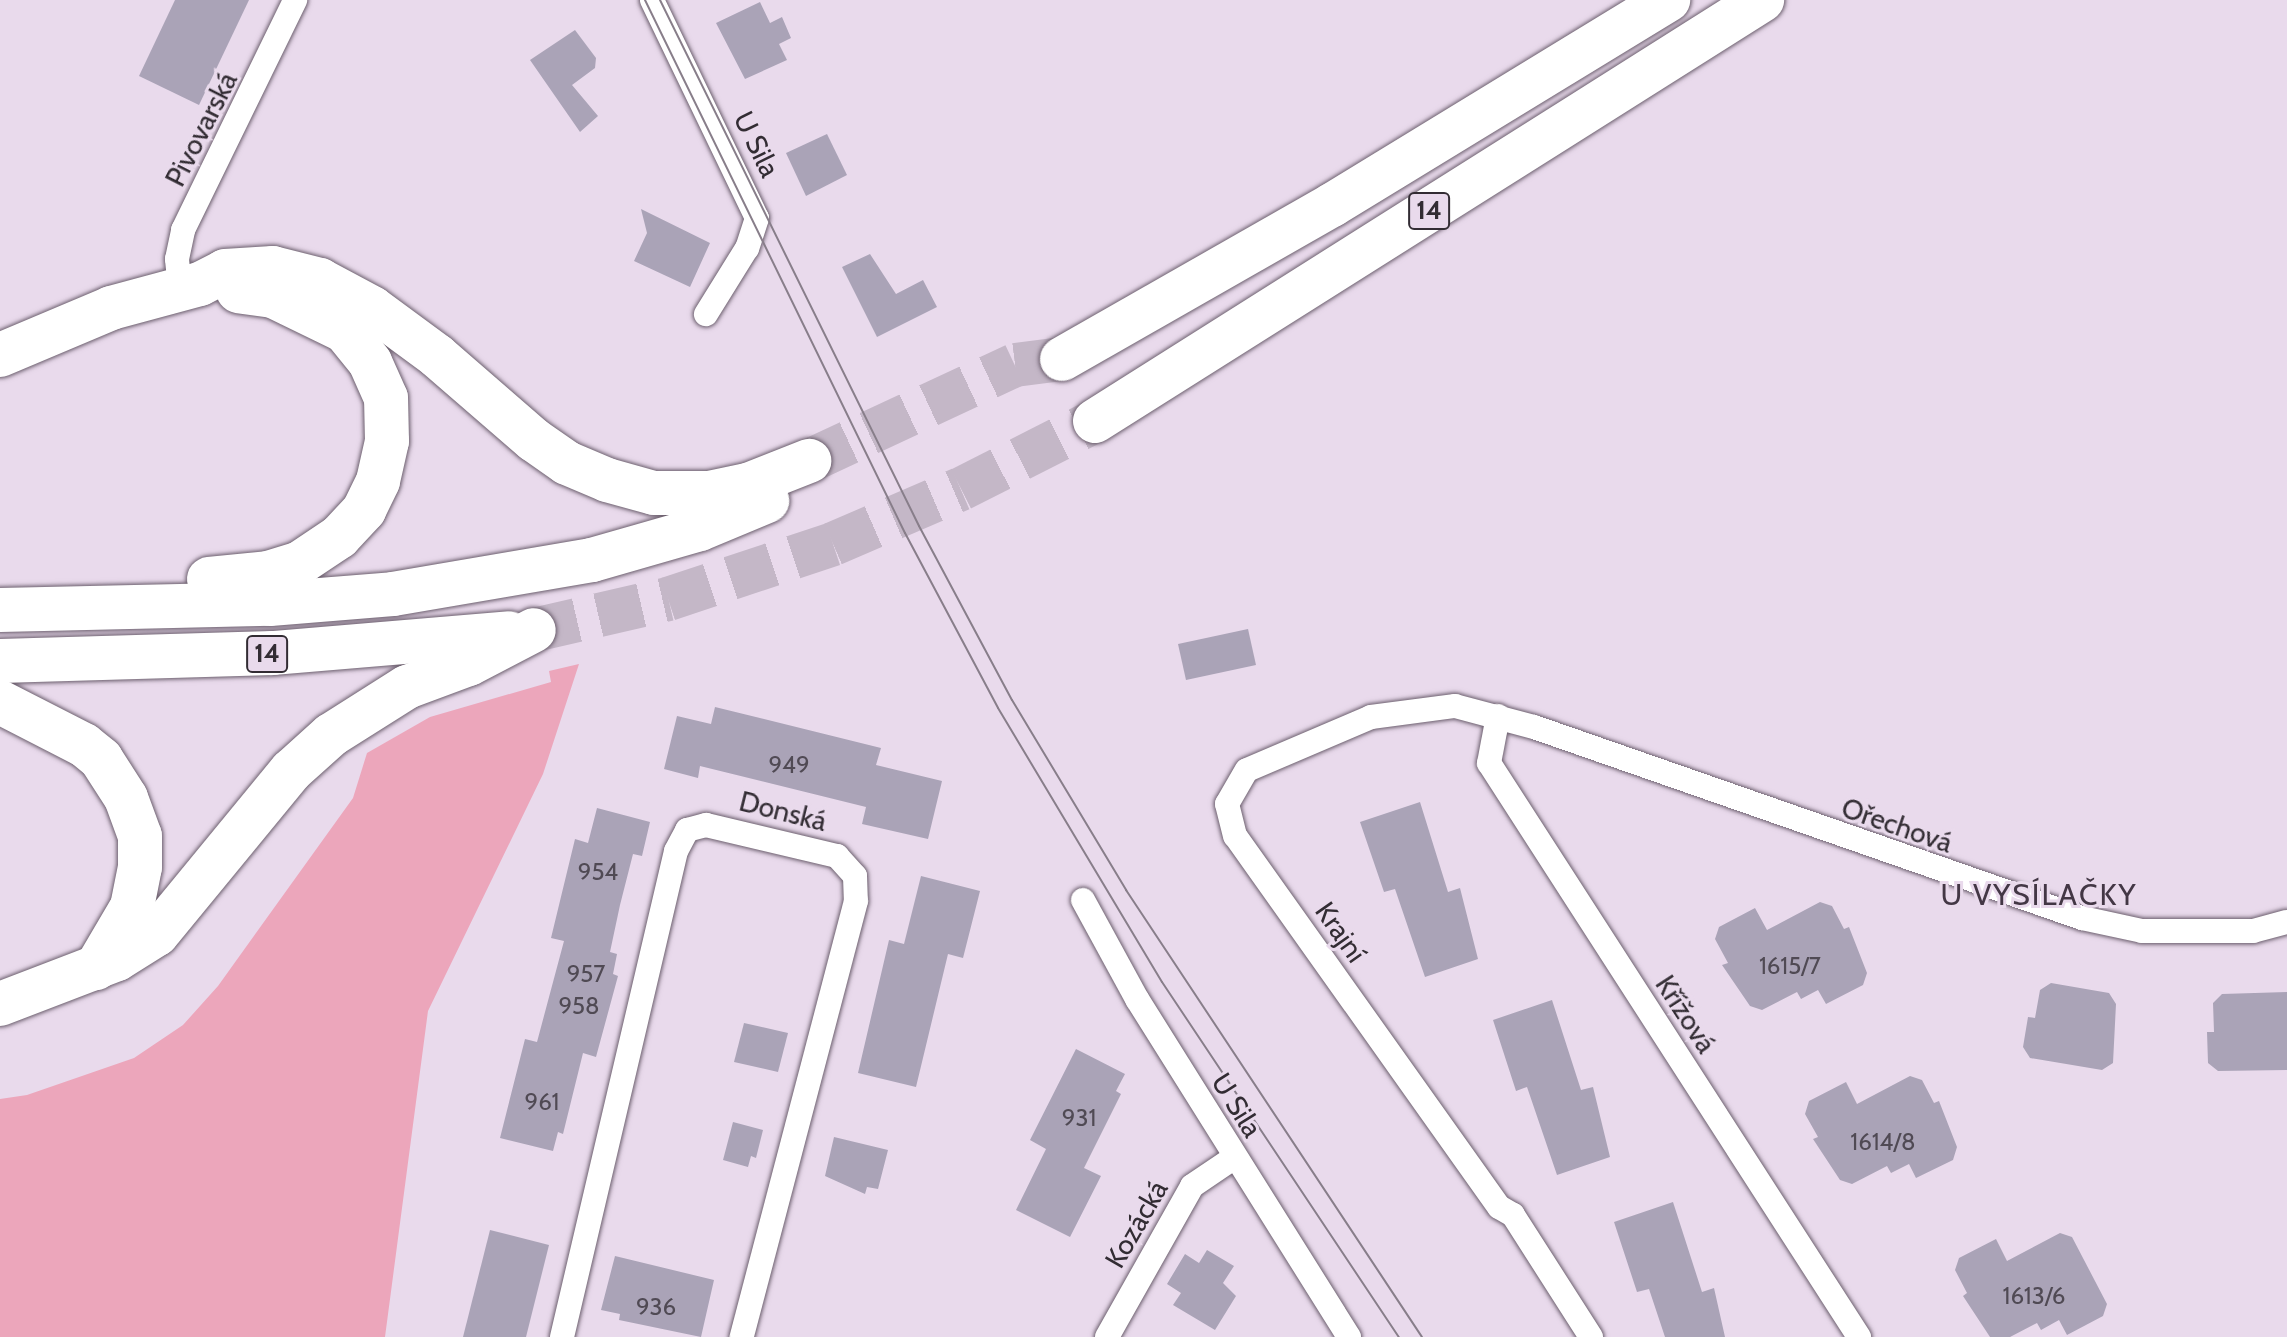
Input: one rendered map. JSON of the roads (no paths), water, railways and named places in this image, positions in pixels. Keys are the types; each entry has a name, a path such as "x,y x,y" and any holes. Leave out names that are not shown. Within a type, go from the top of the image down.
{"highway":[{"name":"14","path":"1062,359 1332,205 1668,0"},
{"name":"14","path":"1095,421 1762,0"},
{"name":"14","path":"0,610 270,604 393,594 592,560 700,529 813,470 709,493 654,493 607,480 567,463 437,356 372,308 320,280 248,267 225,271 190,286"},
{"path":"0,355 111,308 190,286 273,296 315,313 345,331 370,362 386,398 387,441 378,481 364,510 339,537 300,563 268,573 134,583 0,602"},
{"name":"14","path":"0,661 273,653 534,630 469,664 407,687 331,735 291,771 157,934 96,968"},
{"path":"0,702 84,745 101,759 126,798 140,836 140,867 132,907 96,968 0,1004"}],"street":[{"name":"Pivovarská","path":"190,286 177,259 183,230 295,0"},
{"name":"U Sila","path":"652,0 757,218 747,248 706,314"},
{"name":"Krajní","path":"1498,716 1455,706 1371,717 1247,770 1234,785 1228,818 1235,836 1499,1207 1513,1215 1591,1337"},
{"name":"Ořechová","path":"1498,716 2082,918 2142,931 2253,931 2287,922"},
{"name":"Křížová","path":"1498,716 1489,763 1859,1337"},
{"name":"Donská","path":"562,1337 676,851 687,830 706,825 837,856 855,876 856,901 742,1337"},
{"name":"U Sila","path":"1083,900 1137,999 1349,1337"},
{"name":"Kozácká","path":"1107,1337 1192,1186 1235,1157"}],"tunnel":[{"path":"809,461 1015,365 1062,359"},
{"path":"534,630 668,599 833,544 961,489 1095,421"}],"tram line":[{"path":"645,0 905,533 998,708 1162,982 1399,1337"},
{"path":"660,0 919,526 1012,700 1126,890 1422,1337"}],"district":[{"name":"U VYSÍLAČKY","path":"2039,895"}]}
